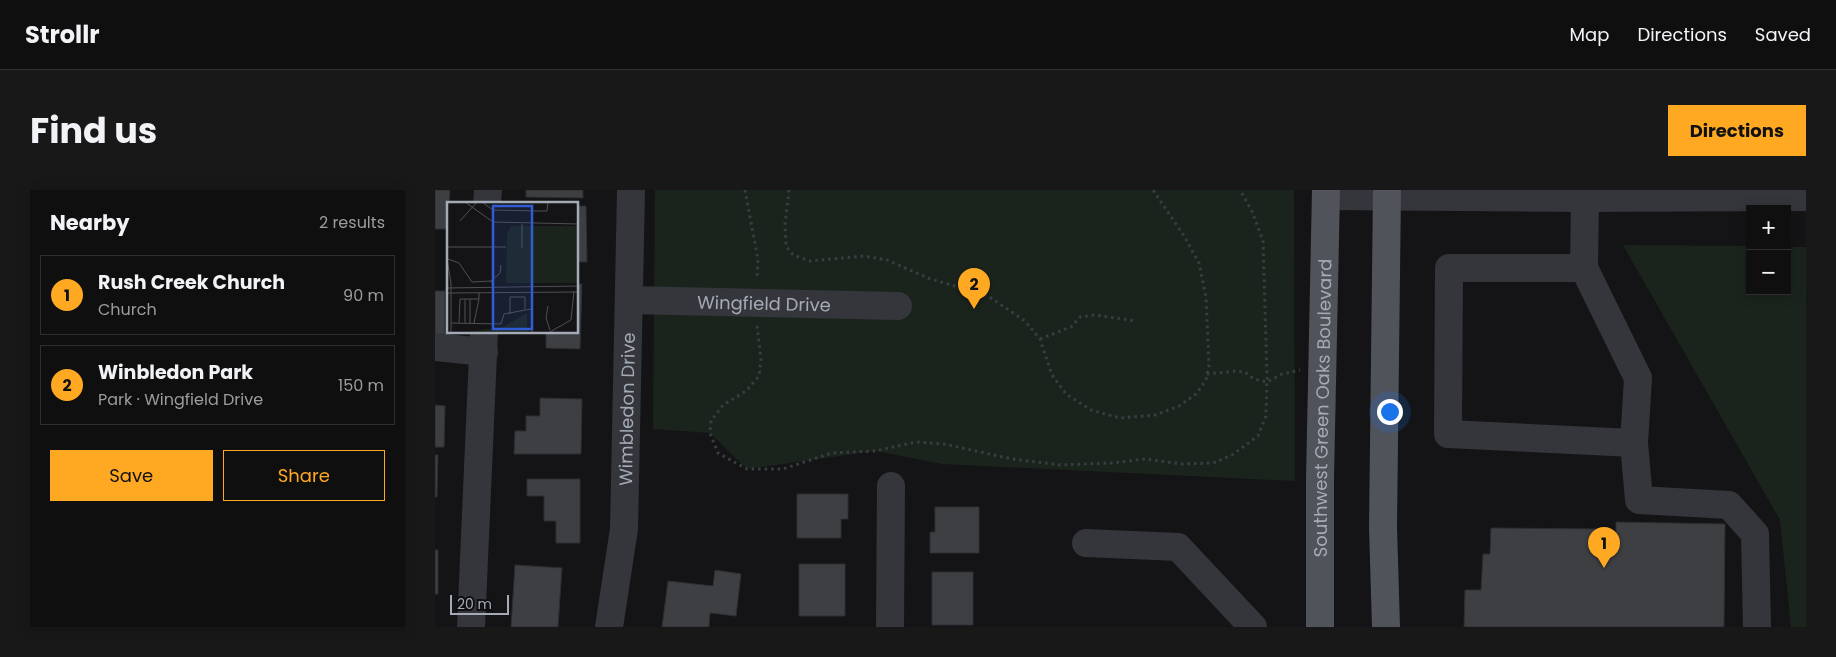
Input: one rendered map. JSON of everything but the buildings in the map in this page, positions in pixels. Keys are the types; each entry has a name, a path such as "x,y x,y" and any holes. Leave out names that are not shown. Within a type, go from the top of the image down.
{"main road":[{"name":"Southwest Green Oaks Boulevard","path":"1320,627 1320,480 1326,193"},
{"path":"1385,627 1383,527 1387,194"}],"street":[{"name":"Wimbledon Drive","path":"609,627 624,529 631,190"},
{"path":"1326,193 1585,198 1806,197"},
{"path":"1585,198 1584,268 1638,378 1634,443 1639,500 1729,505 1755,534 1757,627"},
{"path":"1584,268 1449,268 1448,434 1634,443"},
{"name":"Wingfield Drive","path":"630,300 898,306"},
{"path":"435,347 484,342 471,627"},
{"path":"890,627 891,486"},
{"path":"1087,543 1178,547 1253,627"}],"path":[{"path":"789,190 785,224 786,246 793,256 810,261 864,256 887,260 927,278 988,296 1025,320 1040,339 1052,375 1066,394 1091,410 1120,418 1155,415 1179,406 1196,394 1206,380 1207,374 1209,338 1206,297 1199,263 1184,236 1153,190"},
{"path":"719,453 747,469 783,469 832,453 875,450 917,442 944,444 1012,459 1061,465 1112,463 1145,458 1182,464 1213,463 1232,456 1258,436 1266,416 1267,382 1263,241 1252,211 1240,190"},
{"path":"1040,339 1071,327 1080,317 1095,315 1137,321"},
{"path":"1207,374 1245,372 1254,379 1267,382 1282,374 1303,370"}],"shaded area":[{"path":"655,190 1294,190 1295,481 942,464 875,451 747,469 710,433 653,429"},
{"path":"1623,245 1746,246 1746,295 1791,295 1791,247 1806,247 1806,627 1791,627 1780,520"}],"place":[{"name":"Winbledon Park","path":"974,309"},
{"name":"Rush Creek Church","path":"1604,568"}]}
